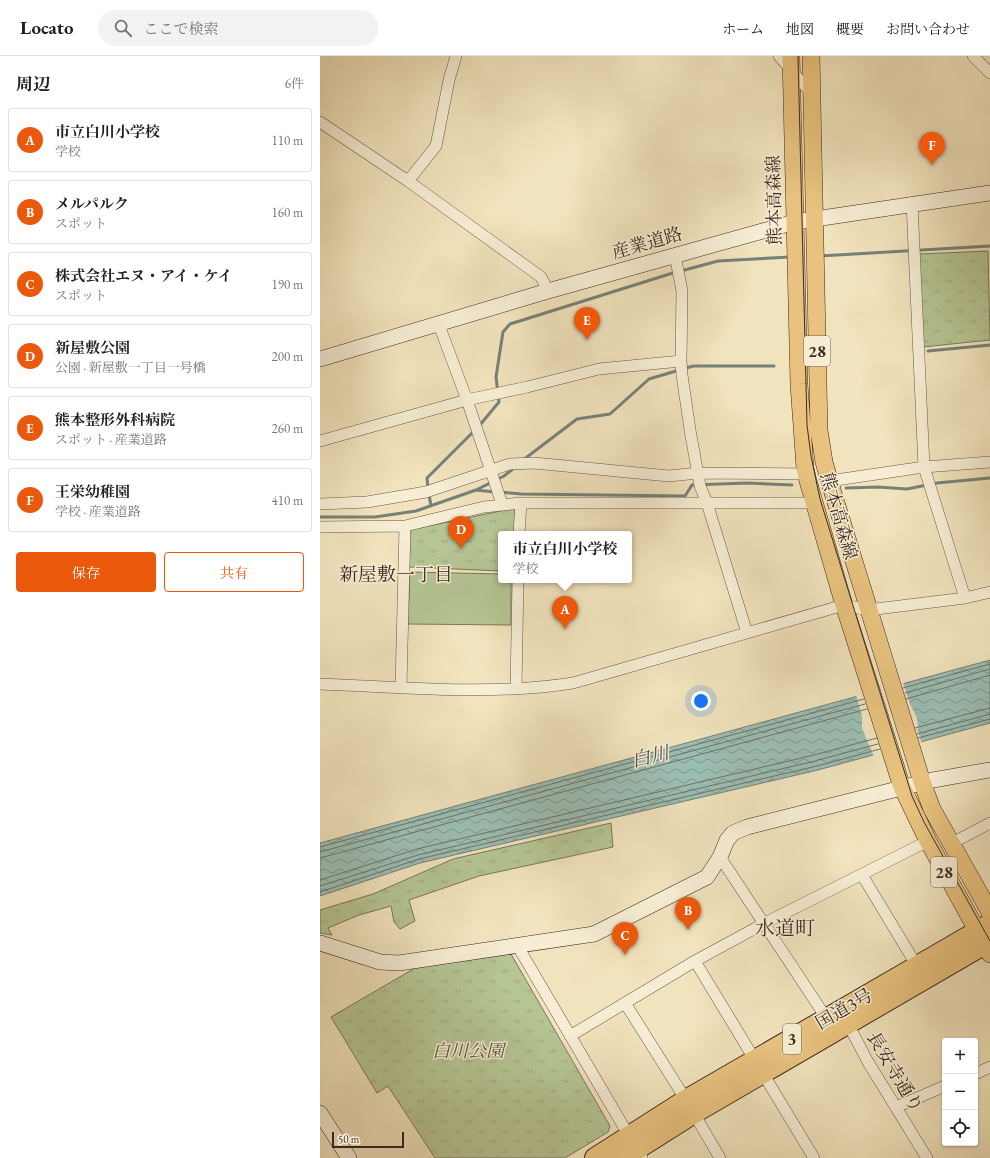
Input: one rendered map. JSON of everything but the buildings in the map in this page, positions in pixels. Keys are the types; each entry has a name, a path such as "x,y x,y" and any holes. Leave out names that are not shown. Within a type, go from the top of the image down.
{"highway":[{"name":"国道3号","path":"760,1067 827,1019 917,966 986,939"},
{"name":"国道3号","path":"595,1158 633,1151 690,1107 760,1067 848,1024 986,939"}],"main road":[{"name":"熊本高森線","path":"810,56 819,430 831,486 922,782 932,809 990,912"},
{"name":"熊本高森線","path":"791,62 799,384 810,488 844,605 902,787 928,842 986,939"}],"street":[{"path":"408,181 436,146 449,80 456,56"},
{"path":"779,56 791,62 811,93"},
{"path":"973,56 990,73"},
{"path":"320,122 408,181 540,277 548,291"},
{"name":"産業道路","path":"320,359 439,325 548,291 795,222 912,203 990,193"},
{"path":"912,203 924,467 965,598"},
{"path":"675,255 682,291 682,375 699,479 747,633"},
{"path":"439,325 467,400 501,500"},
{"path":"320,441 467,400 527,388 599,369 681,362"},
{"path":"831,486 924,467 990,462"},
{"path":"320,504 367,502 426,492 491,472 510,464 534,463 810,488"},
{"path":"320,527 404,526 501,500 521,503 707,503 810,488"},
{"path":"519,531 521,503"},
{"path":"401,686 404,526"},
{"path":"516,688 518,583"},
{"path":"320,684 482,690 516,688 536,689 574,683 844,605 869,613 965,598 990,592"},
{"path":"320,943 380,962 399,963 594,934 707,877 720,857 730,836 733,833 747,827 922,782 990,770"},
{"path":"952,843 990,823"},
{"path":"570,1036 695,961 765,923 928,842"},
{"path":"720,857 827,1019"},
{"path":"862,875 917,966"},
{"path":"517,945 570,1036 633,1151"},
{"path":"695,961 814,1158"},
{"path":"625,1003 720,1158"},
{"name":"長安寺通り","path":"848,1024 927,1158"},
{"path":"978,1073 990,1067"},
{"path":"896,1107 942,1087"},
{"path":"320,1113 349,1158"}],"green space":[{"path":"988,251 990,340 923,347 919,254"},
{"path":"515,508 514,531 498,531 498,571 409,567 409,530"},
{"path":"410,572 498,574 498,583 511,583 511,625 408,624"},
{"path":"611,823 613,847 479,876 409,900 415,921 400,929 394,922 391,906 359,915 328,928 332,935 320,933 320,910 373,894 453,859"},
{"name":"白川公園","path":"511,954 610,1126 608,1132 565,1158 435,1158 388,1086 377,1093 331,1017 415,968"}],"water":[{"name":"白川","path":"990,660 990,723 818,770 420,863 320,896 320,843"}],"pier":[{"path":"903,682 910,704 917,718 918,732 922,744 874,757 862,728 862,716 856,695"}],"waterway":[{"path":"820,256 990,246"},
{"path":"681,271 718,261 790,257"},
{"path":"479,426 499,402 496,377 503,332 510,324 676,272"},
{"path":"928,351 990,345"},
{"path":"523,460 577,419 610,414 649,379 693,366 774,366"},
{"path":"428,488 427,478 475,430"},
{"path":"478,489 504,476 514,468"},
{"path":"846,488 878,487 907,489 937,483 990,478"},
{"path":"500,492 521,494 685,496 692,485 747,483 792,485"},
{"path":"320,517 375,517 416,511 476,490 494,492"},
{"path":"429,494 431,506"}],"tram line":[{"path":"798,56 807,425 811,456 820,499 912,796 924,822 990,941"}],"place":[{"name":"王栄幼稚園","path":"932,165"},
{"name":"熊本整形外科病院","path":"587,340"},
{"name":"新屋敷公園","path":"461,549"},
{"name":"市立白川小学校","path":"565,629"},
{"name":"メルパルク","path":"688,930"},
{"name":"株式会社エヌ・アイ・ケイ","path":"625,955"}],"district":[{"name":"新屋敷一丁目","path":"396,574"},
{"name":"水道町","path":"785,928"}]}
